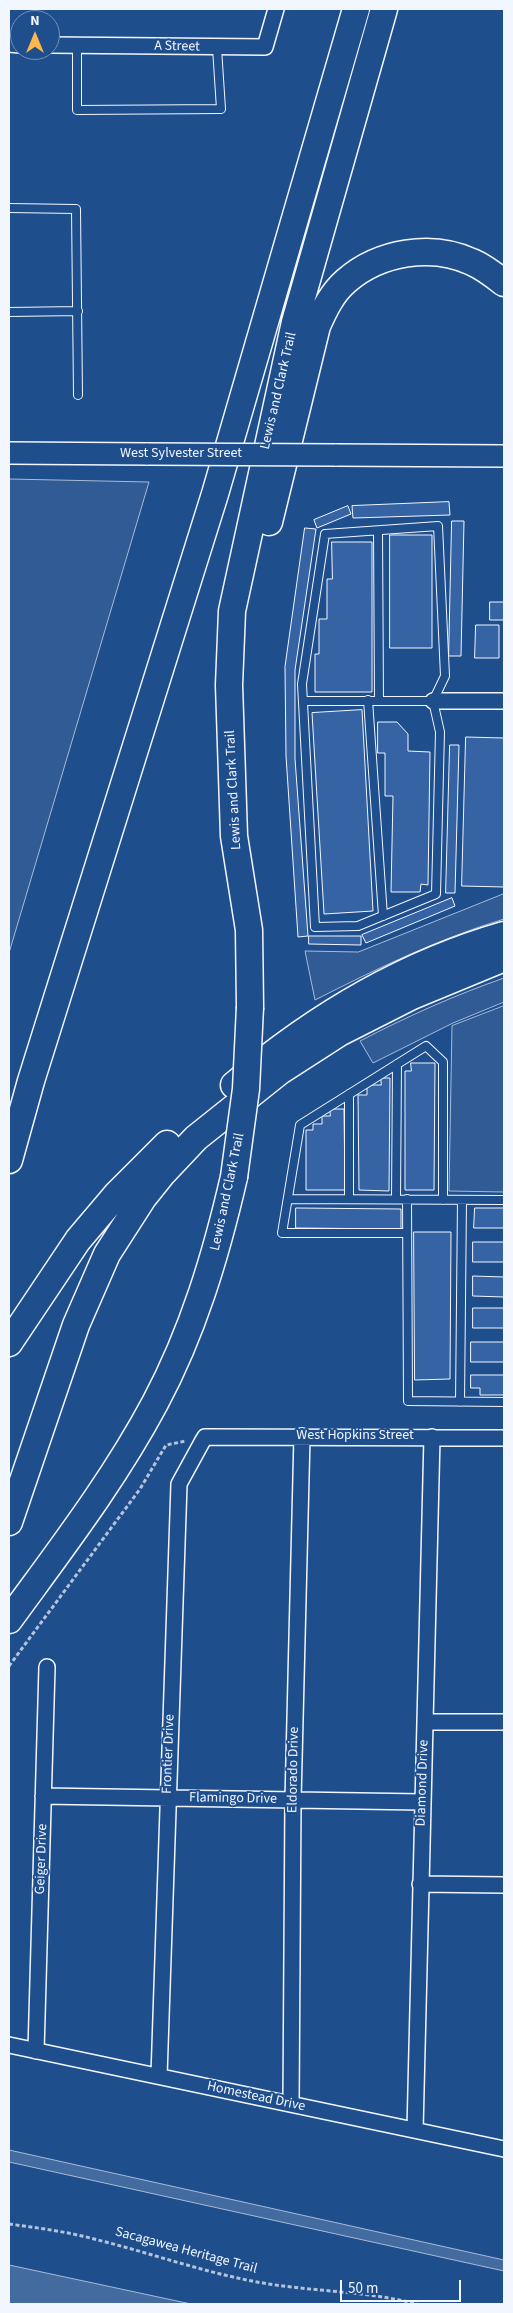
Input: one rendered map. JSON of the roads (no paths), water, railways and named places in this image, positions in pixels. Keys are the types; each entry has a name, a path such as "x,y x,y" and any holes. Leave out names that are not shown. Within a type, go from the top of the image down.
{"highway":[{"path":"9,1160 34,1071 215,494 356,9"},
{"name":"Lewis and Clark Trail","path":"9,1620 106,1485 156,1402 197,1310 214,1258 234,1177 246,1089 250,1007 248,930 234,836 229,685 232,611 295,322 384,9"},
{"path":"229,685 245,643 258,567 307,357 316,326 327,303 345,282 364,268 383,259 405,254 431,252 471,261 504,283"},
{"path":"9,1343 78,1240 117,1194 188,1124 274,1052 330,1012 400,974 504,935"},
{"path":"9,1522 76,1325 103,1263 143,1198 163,1173 196,1138 280,1071 340,1033 412,996 504,958"}],"street":[{"name":"A Street","path":"60,45 264,47 276,9"},
{"name":"West Sylvester Street","path":"9,453 504,456"},
{"path":"433,700 504,701"},
{"name":"West Hopkins Street","path":"203,1440 302,1436 504,1438"},
{"name":"Eldorado Drive","path":"291,2104 293,1800 302,1436"},
{"name":"Diamond Drive","path":"415,2130 432,1437"},
{"name":"Frontier Drive","path":"159,2076 179,1484 203,1440"},
{"name":"Geiger Drive","path":"36,2051 47,1667"},
{"path":"424,1722 504,1722"},
{"name":"Flamingo Drive","path":"43,1796 422,1802"},
{"path":"420,1884 504,1885"},
{"name":"Homestead Drive","path":"9,2045 504,2148"}],"lane":[{"path":"77,45 77,110 221,109 217,48"},
{"path":"9,208 76,209 78,395"},
{"path":"9,312 78,311"},
{"path":"438,526 445,676 433,700 440,732 436,894 358,926 315,927 302,684 325,534 378,531 438,526"},
{"path":"378,531 379,700"},
{"path":"368,700 383,916"},
{"path":"303,701 433,700"},
{"path":"407,1233 282,1233 300,1125 426,1046 443,1062 443,1200"},
{"path":"396,1199 397,1064"},
{"path":"349,1094 349,1199"},
{"path":"288,1199 504,1200"},
{"path":"407,1199 408,1402 504,1402"},
{"path":"460,1402 462,1200"}]}
